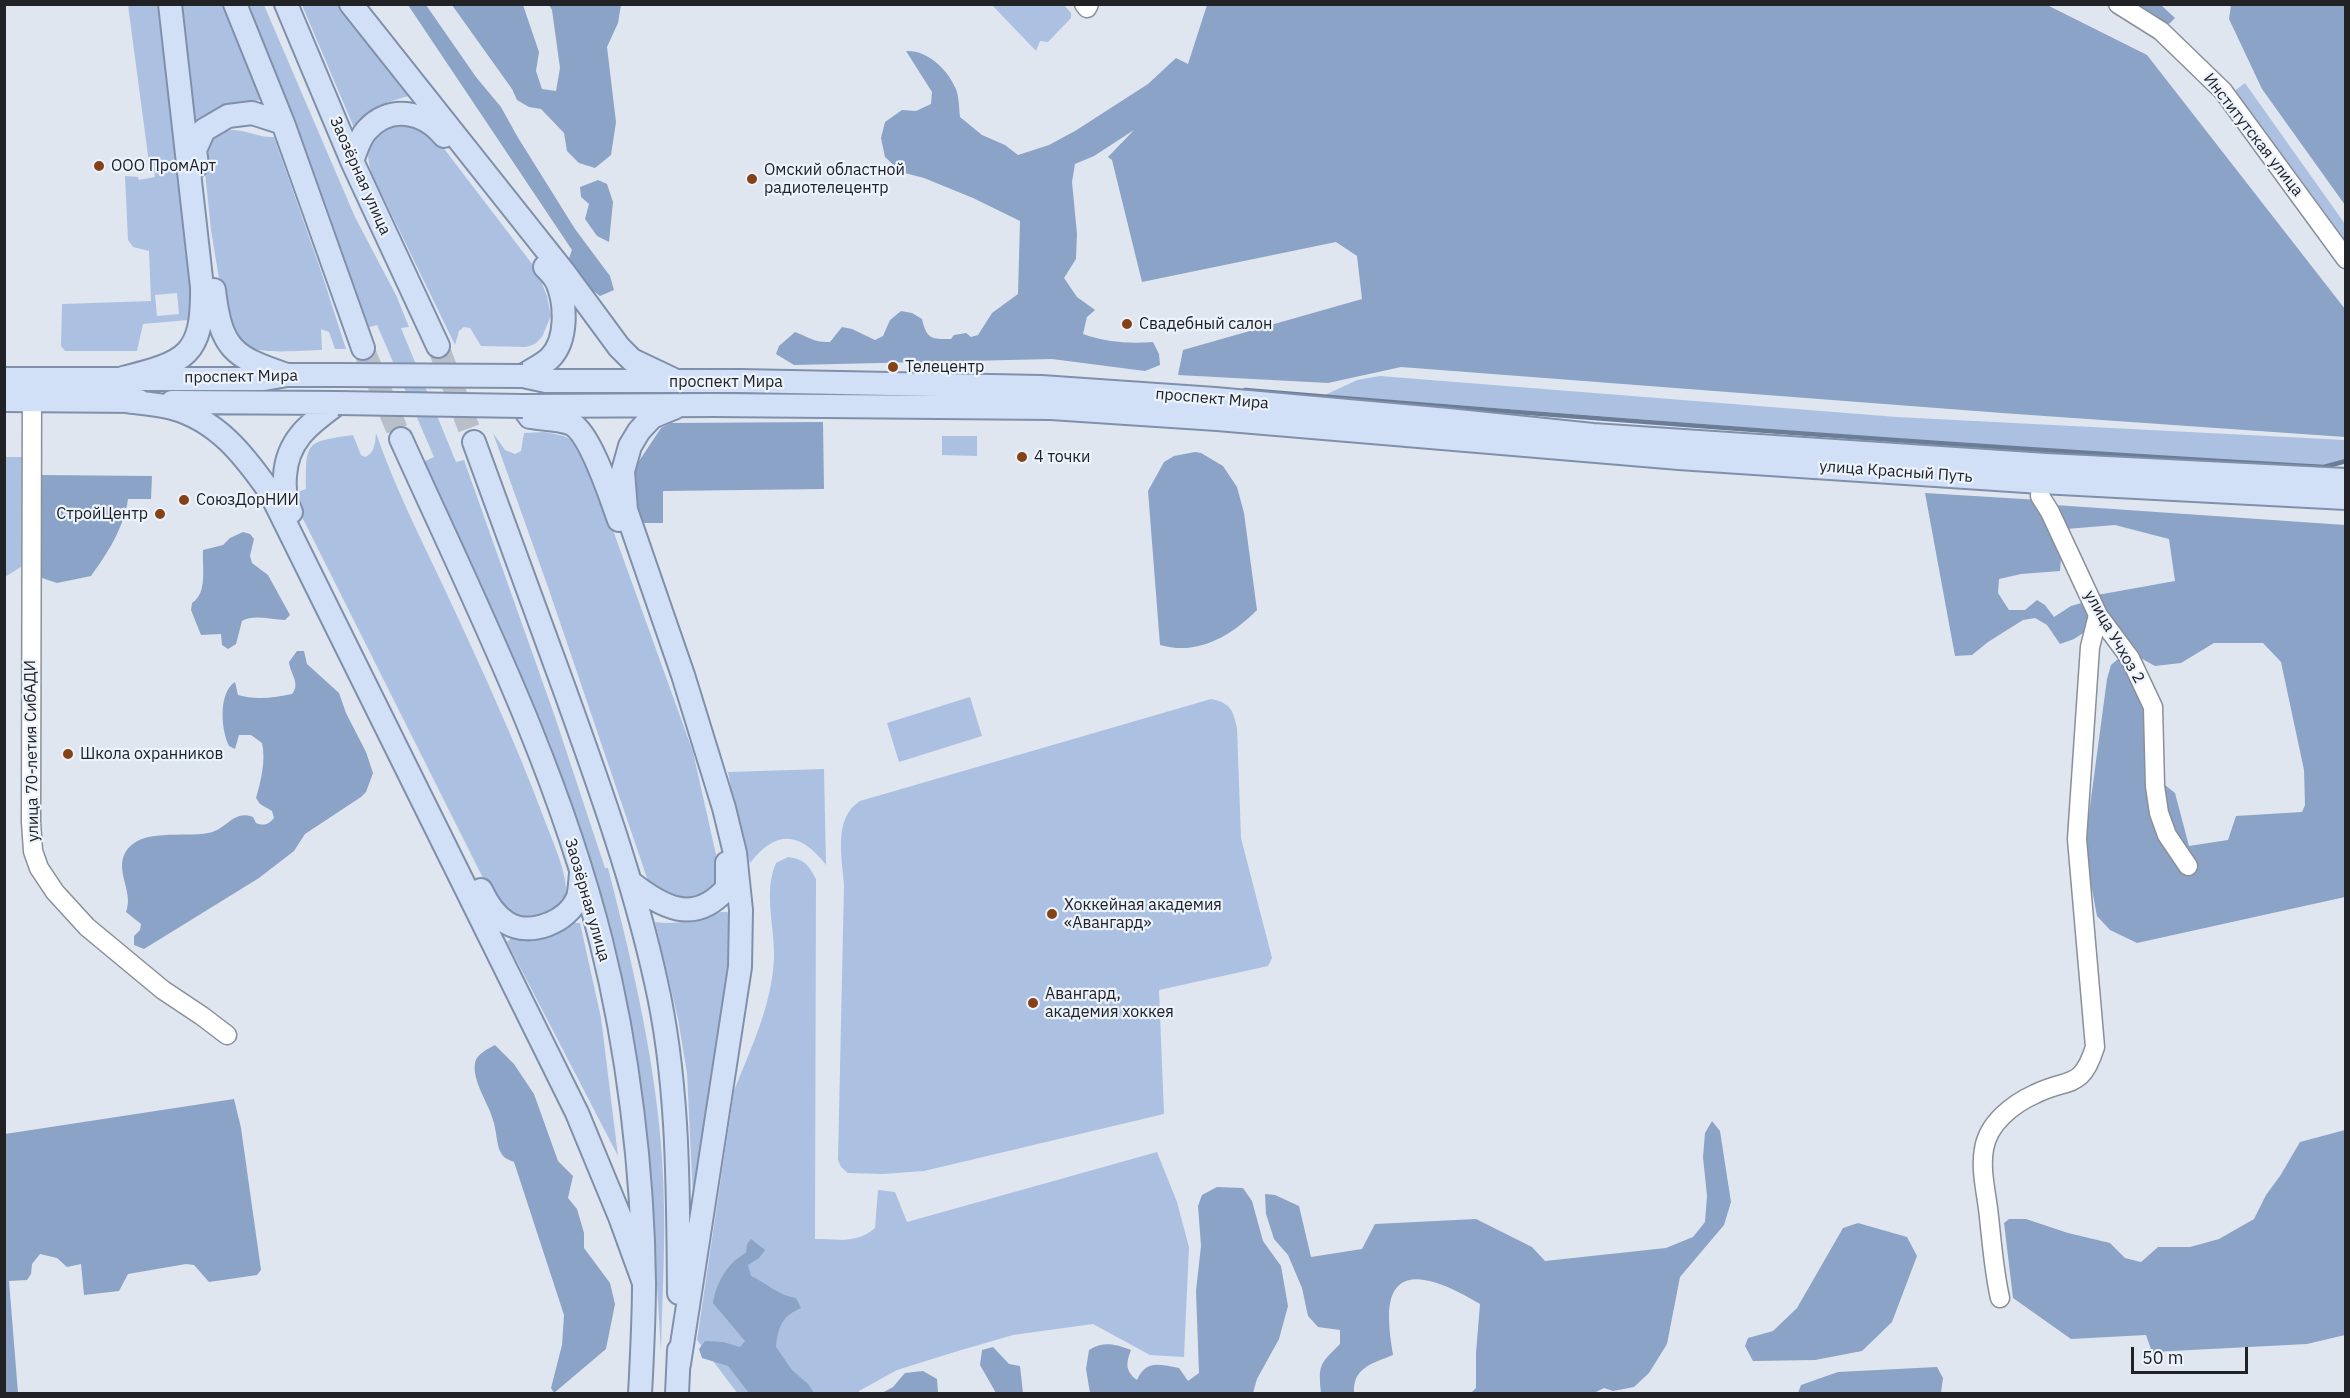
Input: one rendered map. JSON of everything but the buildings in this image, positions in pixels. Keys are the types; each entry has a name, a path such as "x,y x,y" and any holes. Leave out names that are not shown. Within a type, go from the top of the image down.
{"main road":[{"path":"123,378 159,369 186,354 197,336 202,317 202,286 170,4"},
{"path":"235,4 283,123 363,348"},
{"name":"Заозёрная улица","path":"286,4 352,161 438,346"},
{"path":"351,4 563,271 619,347 632,360 679,382"},
{"path":"283,123 252,113 228,116 204,130 195,150 220,329 235,352 242,358 286,375"},
{"path":"352,161 367,130 388,115 412,114 434,124 557,282 564,309 561,342 550,358 523,376"},
{"name":"проспект Мира","path":"4,400 32,390 123,378 264,379 286,375 523,376 546,381 740,381 1041,387 1215,399 1447,429"},
{"name":"проспект Мира","path":"4,379 32,390 126,401 523,406 1051,408 1217,419 1447,429"},
{"path":"126,401 170,407 207,422 237,448 270,492 577,1113 620,1217 644,1283"},
{"path":"338,403 317,419 294,443 287,458 285,472 284,490 288,507 489,907 506,922 520,928 548,924 561,919 578,897 582,872"},
{"path":"679,1364 740,967 741,910 735,854 724,808 683,675 626,510 623,471 630,446 639,431 652,417 681,405"},
{"path":"523,406 530,417 571,424 578,430 593,453 675,677 716,811 727,859 727,888 718,898 708,904 693,908 668,907 656,902 630,882"},
{"name":"улица Красный Путь","path":"1447,429 1651,439 2046,465 2346,480"},
{"name":"улица Красный Путь","path":"1447,429 1679,458 2041,482 2346,498"},
{"name":"Заозёрная улица","path":"401,439 536,739 582,872 601,942 630,1097 639,1191 644,1283 640,1394"},
{"path":"474,442 599,783 630,882 657,983 669,1059 678,1186 679,1364 677,1394"}],"street":[{"path":"1084,4 1087,8 1089,4"},
{"name":"Институтская улица","path":"2118,4 2162,31 2189,55 2223,91 2346,259"},
{"name":"улица 70-летия СибАДИ","path":"32,390 31,822 33,851 39,868 55,892 87,927 163,990 227,1035"},
{"name":"улица Учхоз 2","path":"2041,482 2040,496 2050,512 2098,615 2130,658 2153,707 2155,786 2159,813 2167,835 2188,866"},
{"path":"2000,1298 1984,1175 1984,1147 1998,1119 2014,1107 2036,1093 2080,1077 2089,1067 2095,1047 2077,839 2090,647 2098,615"}],"shaded area":[{"path":"128,5 159,5 194,307 188,320 143,324 137,351 65,351 61,346 62,304 151,301 149,251 133,247 128,240 125,176 138,177 139,180 155,177 153,163 149,163","holes":["177,293 179,314 157,316 155,295"]},
{"path":"178,5 223,5 263,100 227,107 193,121"},
{"path":"248,5 264,5 355,217 396,295 409,327 401,328 456,462 464,460 555,717 605,868 608,868 638,993 659,1120 664,1224 661,1352 649,1205 578,825 550,743 446,523 423,462 434,457 377,325 366,328 336,251 290,109"},
{"path":"302,5 339,5 410,96 378,107 364,117 355,130"},
{"path":"408,5 426,5 476,77 501,107 575,229 610,276 614,290 600,296 578,279 568,261 572,250"},
{"path":"452,5 523,5 539,52 536,71 542,89 556,91 560,68 552,10 549,5 621,5 618,23 607,47 616,122 611,155 595,168 579,163 567,151 564,133 541,109 529,107 517,100 512,89"},
{"path":"992,5 1064,5 1071,13 1071,18 1048,42 1040,41 1036,51"},
{"path":"1207,5 2047,5 2147,55 2345,309 2345,437 1401,367 1328,383 1178,375 1183,350 1362,299 1357,256 1336,242 1142,282 1112,160 1108,157 1134,130 1094,156 1075,164 1072,182 1077,234 1076,259 1064,278 1077,297 1095,310 1087,317 1083,334 1118,342 1153,342 1159,354 1160,365 1145,371 1052,359 794,365 776,354 779,346 795,332 816,341 830,342 842,327 852,329 875,340 883,336 890,320 901,311 912,313 922,319 931,337 951,339 954,335 966,333 971,337 978,335 992,313 1018,294 1020,221 973,198 924,178 901,172 885,157 881,138 885,122 902,110 916,111 931,104 932,92 906,51 922,54 936,62 956,89 960,117 982,135 1005,145 1018,155 1049,145 1075,131 1148,84 1176,58 1188,64"},
{"path":"2131,5 2161,5 2175,18 2169,24"},
{"path":"2231,5 2345,5 2345,205 2262,89 2229,19"},
{"path":"2245,83 2345,224 2345,249 2233,92"},
{"path":"404,120 429,129 536,269 547,296 551,316 542,337 535,344 526,347 481,346 470,328 464,327 459,331 455,345 371,172 368,151 373,138 378,133"},
{"path":"232,130 274,137 346,349 335,349 329,332 321,329 322,350 254,349 240,340 227,319 211,230 204,163 208,141 221,132"},
{"path":"598,180 607,184 613,202 609,242 597,236 585,219 589,204 581,197 580,187"},
{"path":"1380,376 1897,417 2345,440 2345,463 2321,467 1872,437 1325,395 1357,380"},
{"path":"823,422 824,489 663,491 663,523 635,523 635,467 661,428 671,423"},
{"path":"545,432 564,436 574,441 600,494 693,752 721,877 714,889 688,898 667,899 648,881 493,433 505,450 515,454 521,451 524,433"},
{"path":"376,433 400,494 510,734 556,849 565,882 565,900 559,908 545,915 518,916 504,908 492,896 301,515 297,492 306,489 308,453 312,447 325,440 353,435 361,455 365,457 373,450"},
{"path":"942,436 977,436 977,456 942,455"},
{"path":"1195,452 1223,466 1237,487 1244,513 1257,610 1236,628 1213,641 1201,646 1174,648 1160,645 1148,491 1164,462 1174,456"},
{"path":"5,457 25,457 24,565 5,577"},
{"path":"40,475 152,476 151,499 128,499 119,530 109,550 91,576 57,583 42,578"},
{"path":"1925,493 2039,500 2061,558 2060,571 2021,574 1999,579 1998,593 2009,610 2025,610 2037,600 2045,605 2054,617 2071,606 2085,602 2097,624 2074,639 2060,644 2047,625 2035,618 2023,620 1972,655 1955,656"},
{"path":"2055,505 2345,525 2345,897 2137,943 2110,930 2097,916 2090,879 2086,836 2107,679 2111,665 2118,659 2129,664 2134,675 2151,743 2164,773 2165,785 2175,793 2189,846 2228,840 2236,816 2302,812 2305,805 2304,770 2281,662 2263,643 2214,643 2181,663 2155,666 2128,651 2097,595 2175,581 2169,539 2115,525 2066,529"},
{"path":"243,532 250,534 254,539 250,556 252,563 268,575 290,615 285,620 257,618 242,621 236,644 228,649 222,645 221,634 201,635 191,610 192,603 197,599 202,586 203,550 223,545 230,538"},
{"path":"297,651 304,651 307,664 339,693 373,773 366,792 305,834 294,851 259,878 144,949 134,945 134,936 140,930 141,924 126,912 128,897 122,867 125,853 132,845 140,840 163,835 208,833 240,816 253,817 256,823 261,824 266,824 274,818 272,811 260,804 256,798 263,763 262,743 251,735 239,735 235,749 229,746 224,731 224,703 226,694 235,682 238,695 244,697 265,698 292,694 295,682 289,662"},
{"path":"970,697 982,736 899,762 887,723"},
{"name":"Хоккейная академия «Авангард»","path":"1211,699 1227,705 1236,721 1241,838 1272,958 1268,966 1159,990 1164,1114 924,1171 883,1174 848,1173 841,1167 838,1160 844,885 841,839 846,817 851,808 860,801"},
{"path":"824,769 826,865 807,846 789,839 770,844 750,863 737,819 728,772"},
{"path":"788,857 798,859 805,864 816,879 815,1239 854,1239 875,1228 878,1190 895,1192 907,1222 1157,1152 1177,1202 1189,1247 1184,1357 1150,1355 1093,1324 1013,1335 958,1351 897,1370 859,1393 738,1394 697,1340 734,1091 760,1026 772,975 774,946 770,886 772,874 776,863"},
{"path":"721,912 730,914 729,973 696,1191 693,1198 687,1073 678,1019 655,922 680,922"},
{"path":"573,923 580,923 601,1018 618,1156 507,942 510,939 555,934"},
{"path":"495,1045 514,1064 534,1094 558,1161 573,1176 568,1198 577,1209 584,1233 584,1248 610,1283 615,1304 606,1349 554,1393 551,1388 562,1345 564,1315 514,1162 504,1157 500,1151 491,1113 476,1077 476,1060 483,1052"},
{"path":"234,1099 241,1128 261,1270 257,1275 209,1282 194,1265 186,1264 128,1274 119,1291 84,1295 81,1264 67,1267 57,1258 40,1254 32,1264 31,1274 27,1280 9,1281 18,1393 5,1393 5,1134"},
{"path":"1712,1121 1720,1131 1731,1202 1724,1225 1680,1277 1667,1344 1649,1373 1634,1387 1613,1391 1604,1388 1592,1394 1471,1393 1476,1388 1480,1304 1438,1283 1410,1280 1399,1285 1392,1297 1389,1322 1393,1355 1371,1364 1360,1372 1354,1393 1321,1393 1320,1370 1324,1361 1340,1344 1340,1330 1318,1327 1308,1316 1302,1288 1288,1255 1274,1239 1266,1214 1265,1194 1275,1195 1299,1206 1311,1257 1362,1249 1375,1224 1476,1219 1532,1247 1545,1261 1666,1248 1693,1237 1705,1222 1707,1196 1703,1157 1705,1133"},
{"path":"2345,1130 2345,1335 2307,1344 2152,1352 2146,1335 2071,1339 2013,1298 2004,1223 2009,1219 2026,1219 2068,1233 2110,1243 2125,1258 2141,1262 2158,1247 2190,1247 2219,1239 2254,1219 2266,1195 2300,1142"},
{"path":"1217,1187 1243,1188 1252,1201 1263,1241 1281,1266 1288,1306 1279,1339 1257,1379 1253,1393 1090,1393 1086,1369 1089,1350 1105,1344 1131,1350 1128,1366 1130,1373 1137,1380 1145,1369 1154,1365 1179,1368 1188,1381 1199,1373 1196,1291 1201,1246 1198,1206 1202,1195"},
{"path":"1858,1223 1907,1237 1917,1256 1892,1322 1862,1351 1815,1360 1753,1361 1745,1346 1748,1338 1773,1331 1797,1308 1843,1228"},
{"path":"751,1239 765,1250 759,1258 748,1265 751,1276 779,1292 796,1298 801,1308 789,1315 782,1323 776,1347 792,1370 808,1384 814,1393 749,1393 728,1366 702,1358 699,1349 705,1341 723,1342 740,1347 745,1341 713,1303 724,1274 746,1253 747,1244"},
{"path":"993,1347 1009,1364 1020,1366 1023,1393 996,1393 980,1365 982,1350"},
{"path":"1937,1367 1943,1378 1941,1393 1798,1393 1801,1385 1838,1372"},
{"path":"923,1371 937,1379 938,1393 882,1393 893,1387 905,1373"}],"waterway":[{"path":"1245,390 2054,451 2324,467 2346,461"}],"tunnel":[{"path":"438,346 474,442"},
{"path":"363,348 401,439"}],"place":[{"name":"ООО ПромАрт","path":"99,166"},
{"name":"Омский областной радиотелецентр","path":"752,179"},
{"name":"Свадебный салон","path":"1127,324"},
{"name":"Телецентр","path":"893,367"},
{"name":"4 точки","path":"1022,457"},
{"name":"СоюзДорНИИ","path":"184,500"},
{"name":"СтройЦентр","path":"160,514"},
{"name":"Школа охранников","path":"68,754"},
{"name":"Хоккейная академия «Авангард»","path":"1052,914"},
{"name":"Авангард, академия хоккея","path":"1033,1003"}]}
